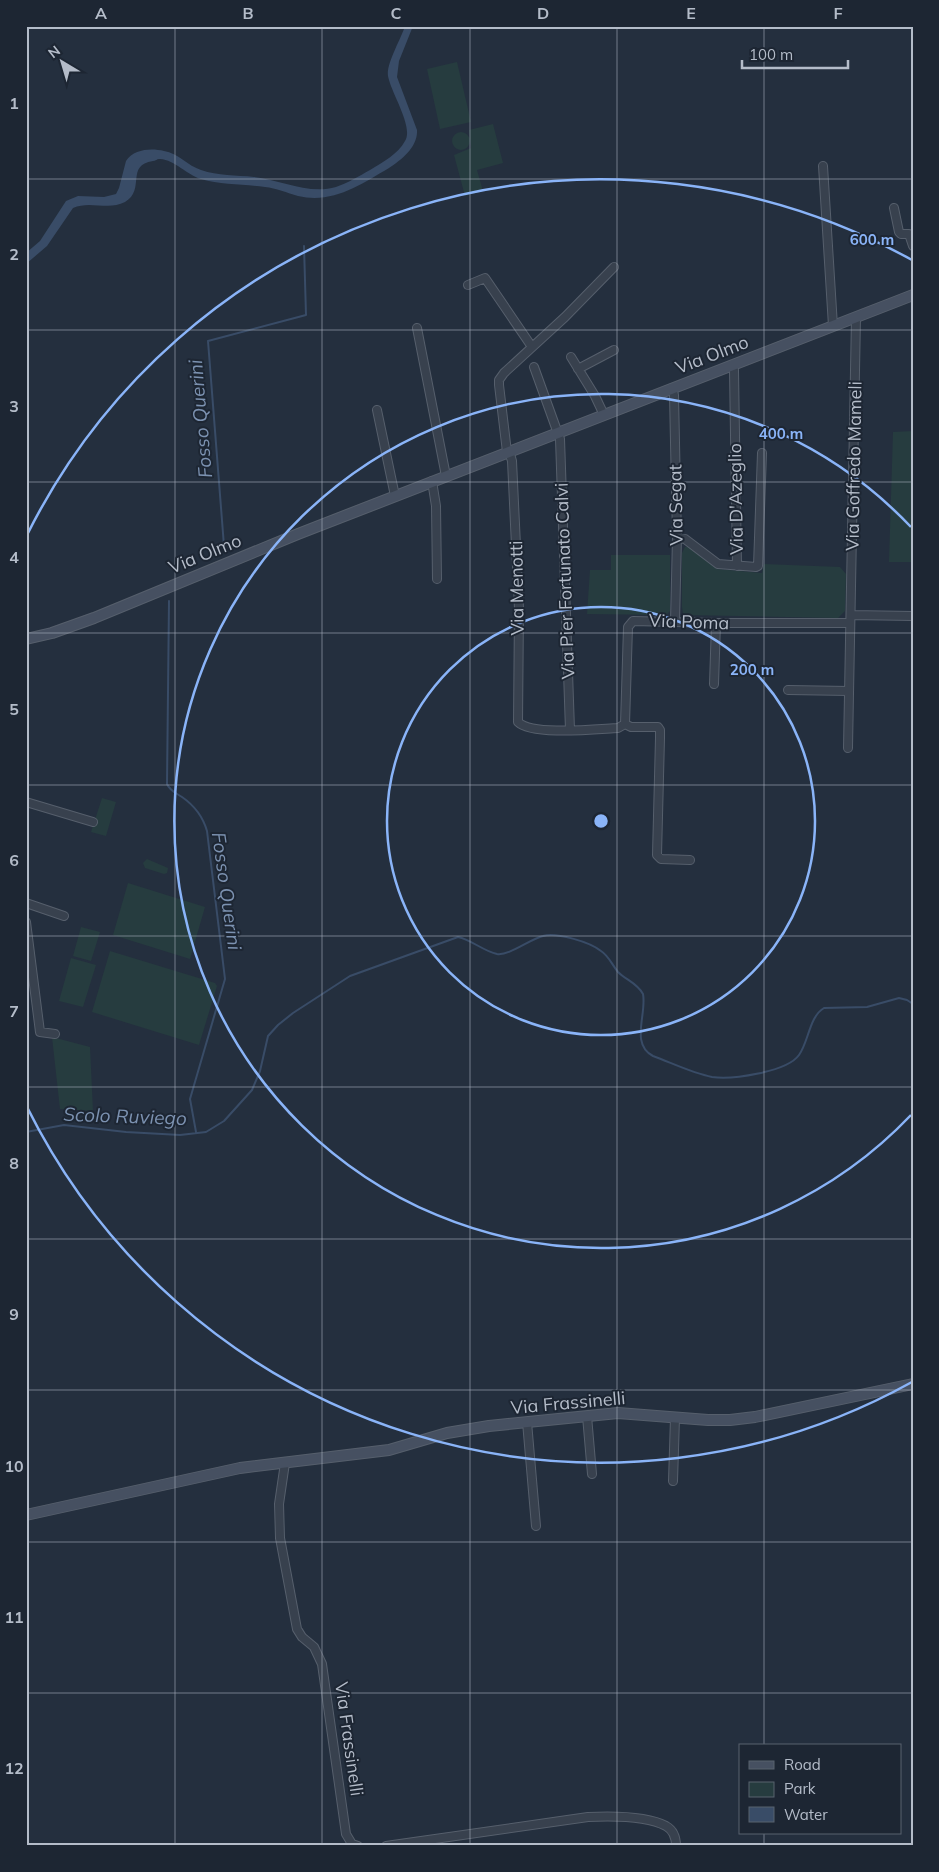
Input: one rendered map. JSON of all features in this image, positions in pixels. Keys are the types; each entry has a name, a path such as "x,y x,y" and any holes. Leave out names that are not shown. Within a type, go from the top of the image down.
{"street":[{"path":"823,166 833,326"},
{"path":"894,208 899,232 901,234 909,234 913,246"},
{"path":"468,285 485,278 532,347 565,317 614,267"},
{"name":"Via Olmo","path":"26,639 52,633 94,618 432,481 913,295"},
{"name":"Via Goffredo Mameli","path":"848,748 856,317"},
{"path":"417,328 446,476"},
{"name":"Via Menotti","path":"532,347 499,380 508,452 512,462 519,610 518,719 520,724 530,728 570,730"},
{"path":"578,369 614,350"},
{"path":"570,357 595,396 604,415"},
{"name":"Via D'Azeglio","path":"677,537 685,539 718,564 737,566 734,370 732,364"},
{"path":"534,367 559,432"},
{"name":"Via Segat","path":"672,388 674,395 677,537 675,622"},
{"path":"377,410 395,496"},
{"name":"Via Pier Fortunato Calvi","path":"559,432 570,730"},
{"path":"737,566 756,567 759,563 762,453"},
{"path":"432,481 436,506 437,579"},
{"path":"850,615 913,616"},
{"name":"Via Poma","path":"625,724 628,627 630,623 637,620 716,624 850,624"},
{"path":"714,684 716,624"},
{"path":"788,690 849,691"},
{"path":"570,730 618,728 625,724 631,727 654,726 659,728 657,855 661,859 690,860"},
{"path":"26,802 94,822"},
{"path":"26,903 64,916"},
{"path":"26,922 40,1032 55,1034"},
{"name":"Via Frassinelli","path":"26,1515 240,1468 389,1450 447,1433 527,1422 618,1413 730,1420 755,1417 913,1384"},
{"path":"587,1416 592,1474"},
{"path":"673,1481 675,1418"},
{"path":"527,1422 536,1526"},
{"name":"Via Frassinelli","path":"285,1463 279,1504 280,1538 297,1629 302,1637 314,1647 322,1664 346,1834 352,1844 358,1846"},
{"path":"386,1846 588,1816 647,1820 666,1826 676,1840 676,1846"}],"green space":[{"path":"457,62 471,122 440,129 427,69"},
{"path":"493,124 503,163 477,170 483,191 465,196 454,155 471,148 469,130"},
{"path":"461,132 467,135 470,141 467,147 461,150 455,147 452,141 455,135"},
{"path":"913,431 913,562 889,562 893,432"},
{"path":"685,547 689,547 717,569 762,573 764,564 840,567 846,574 845,611 838,618 685,615 682,607 682,553"},
{"path":"611,555 670,555 670,611 666,615 587,614 590,570 611,570"},
{"path":"102,798 116,802 106,836 91,832"},
{"path":"147,859 168,868 167,873 164,874 145,868 143,863"},
{"path":"128,883 205,907 190,959 113,935"},
{"path":"81,927 100,932 91,961 73,956"},
{"path":"110,951 215,983 217,986 199,1045 92,1012"},
{"path":"71,958 96,965 83,1007 59,1001"},
{"path":"52,1037 90,1047 93,1111 60,1109"}],"water":[{"path":"405,26 413,26 399,61 397,77 417,130 417,136 408,152 389,168 346,191 335,195 311,198 277,189 209,181 196,177 171,162 158,159 145,163 140,167 134,191 125,202 112,206 86,205 73,208 47,246 26,264 26,253 40,241 66,201 78,196 104,197 116,194 126,161 138,152 154,150 169,152 196,168 207,172 254,177 316,189 336,187 380,164 402,146 407,135 407,127 388,76 391,58"}],"waterway":[{"name":"Fosso Querini","path":"224,546 208,341 306,315 304,246"},
{"name":"Fosso Querini","path":"169,601 167,784 171,790 187,800 195,808 201,816 207,831 225,979 190,1099 196,1132"},
{"name":"Scolo Ruviego","path":"26,1132 64,1125 126,1132 180,1135 206,1132 224,1121 252,1090 260,1071 268,1036 293,1013 350,976 458,937 497,954 513,950 549,935 556,935 589,944 604,953 618,972 638,987 643,994 641,1036 642,1044 646,1051 653,1056 682,1068 712,1077 721,1078 758,1074 793,1061 799,1055 815,1017 824,1008 867,1007 899,998 913,1004"}]}
